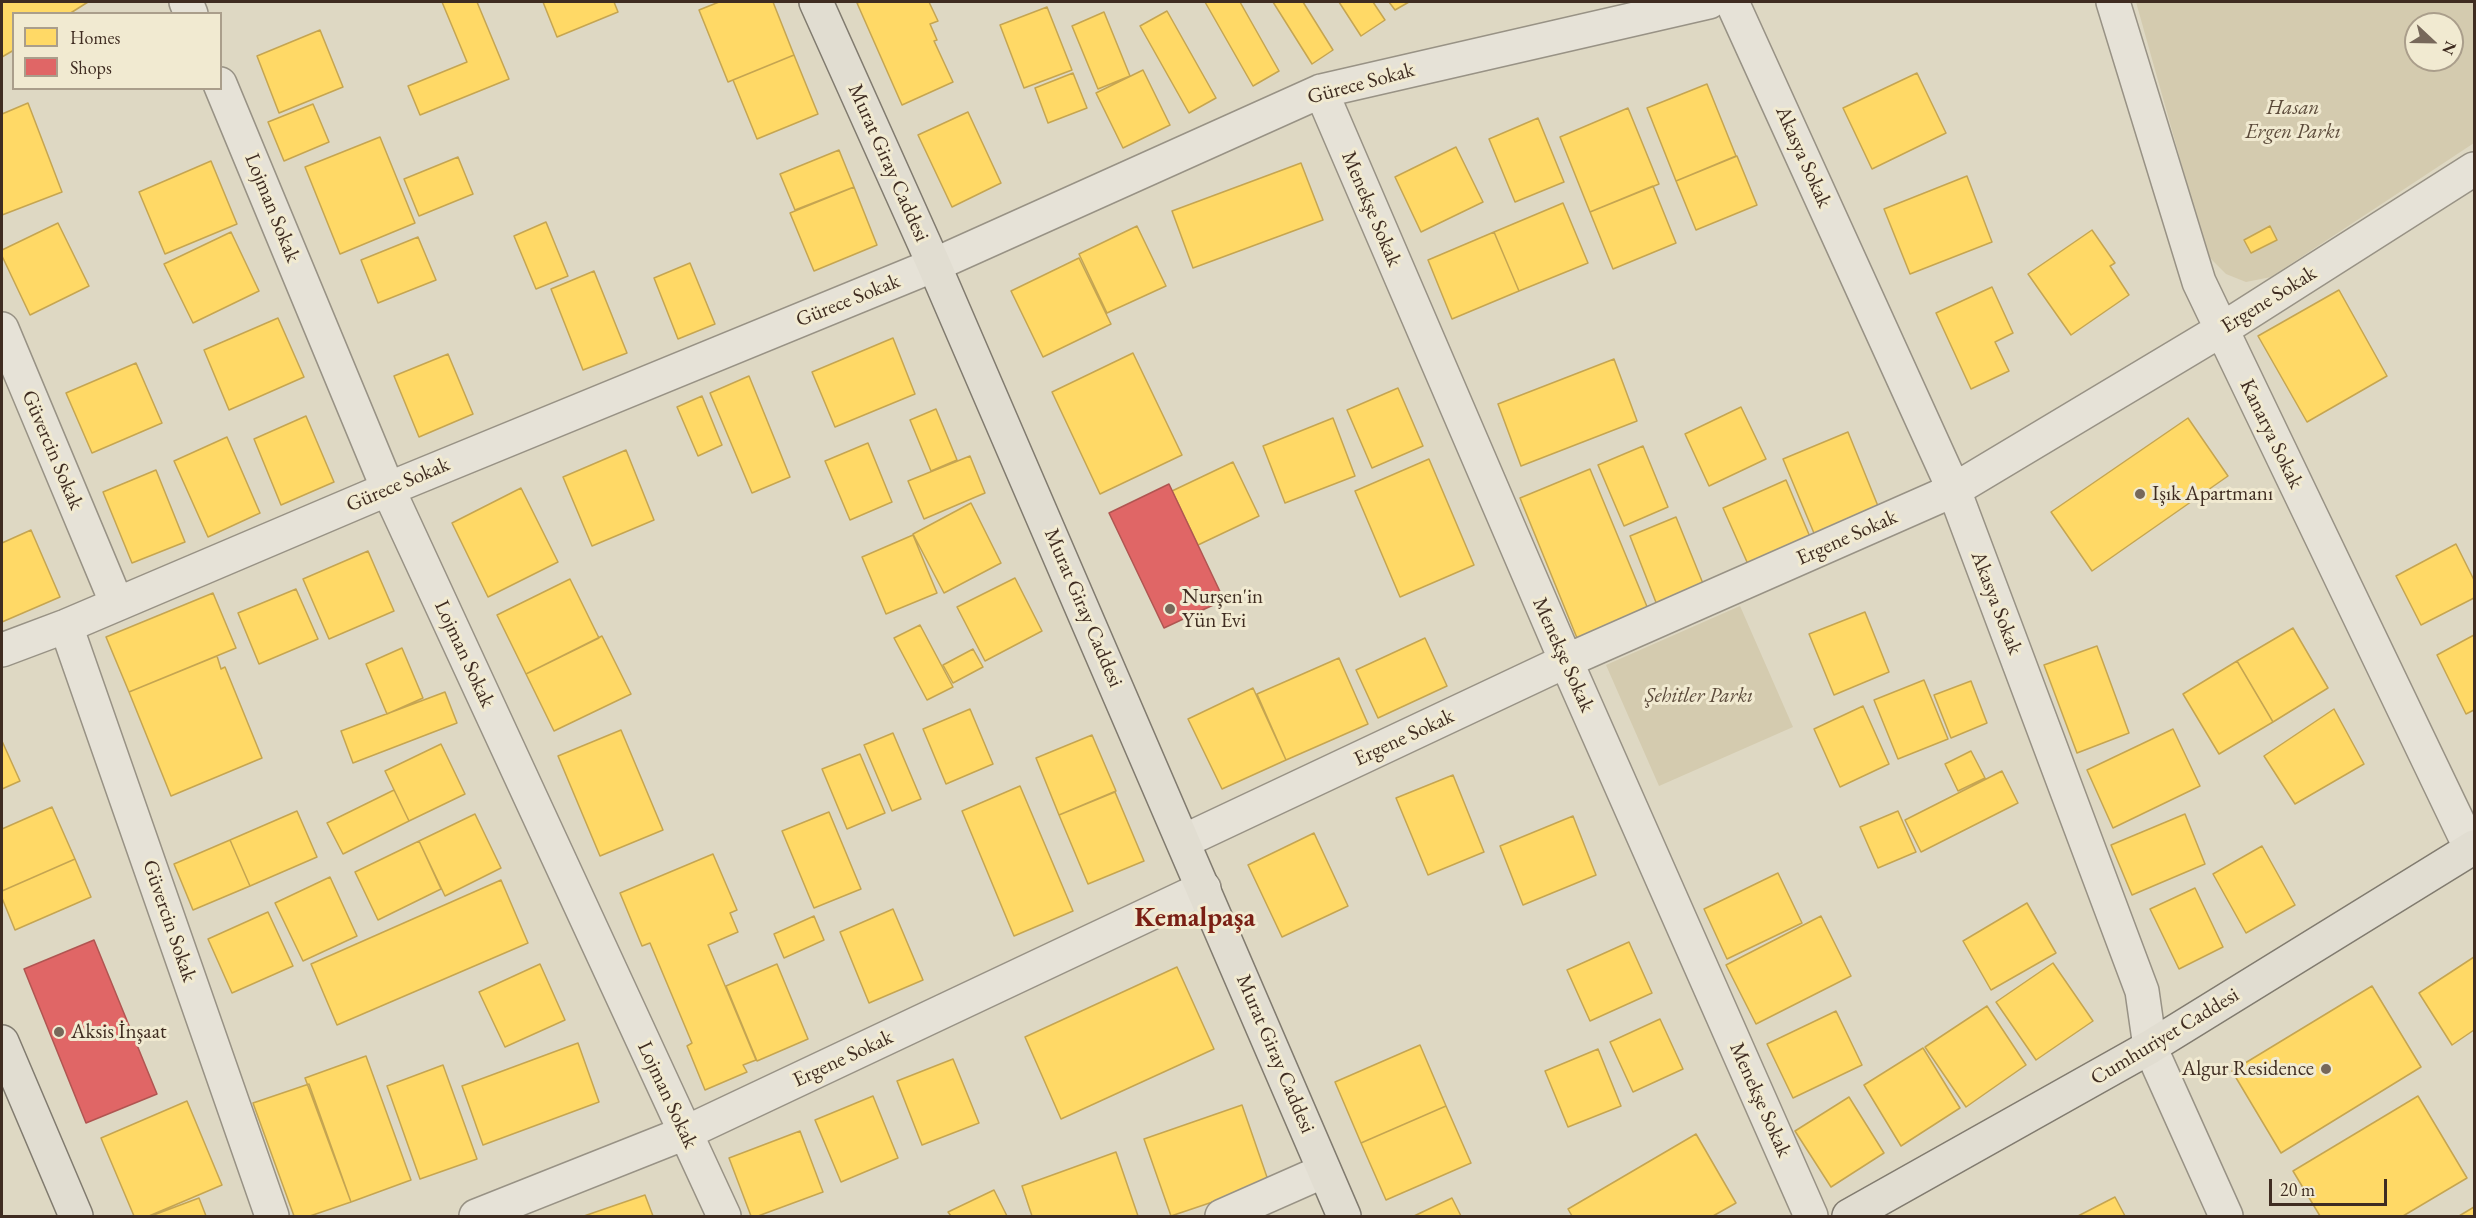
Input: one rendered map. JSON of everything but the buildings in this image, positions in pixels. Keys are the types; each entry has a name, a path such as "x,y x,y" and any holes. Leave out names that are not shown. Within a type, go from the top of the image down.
{"main road":[{"name":"Murat Giray Caddesi","path":"816,2 934,265 1344,1216"},
{"name":"Cumhuriyet Caddesi","path":"1849,1216 2150,1047 2473,848"},
{"path":"2,1042 76,1216"}],"street":[{"name":"Gürece Sokak","path":"2,650 66,626 388,489 934,265 1321,91 1709,2"},
{"name":"Akasya Sokak","path":"1732,2 1954,490 2142,991 2150,1047 2226,1216"},
{"name":"Kanarya Sokak","path":"2113,2 2199,282 2473,848"},
{"name":"Lojman Sokak","path":"222,89 388,489 724,1216"},
{"name":"Menekşe Sokak","path":"1321,91 1566,661 1811,1216"},
{"name":"Ergene Sokak","path":"1184,841 1566,661 1954,490 2221,330 2474,172"},
{"name":"Güvercin Sokak","path":"2,329 117,604"},
{"name":"Güvercin Sokak","path":"66,626 272,1216"},
{"name":"Ergene Sokak","path":"476,1216 685,1133 1204,888"},
{"path":"1222,1216 1324,1171"}],"green space":[{"name":"Hasan Ergen Parkı","path":"2136,2 2474,2 2474,143 2271,277 2246,282 2226,274 2207,255"},
{"name":"Şehitler Parkı","path":"1740,606 1793,727 1659,786 1606,665"}],"place":[{"name":"Işık Apartmanı","path":"2140,494"},
{"name":"Nurşen'in Yün Evi","path":"1170,609"},
{"name":"Aksis İnşaat","path":"59,1032"},
{"name":"Algur Residence","path":"2326,1069"}],"district":[{"name":"Kemalpaşa","path":"1195,919"}]}
